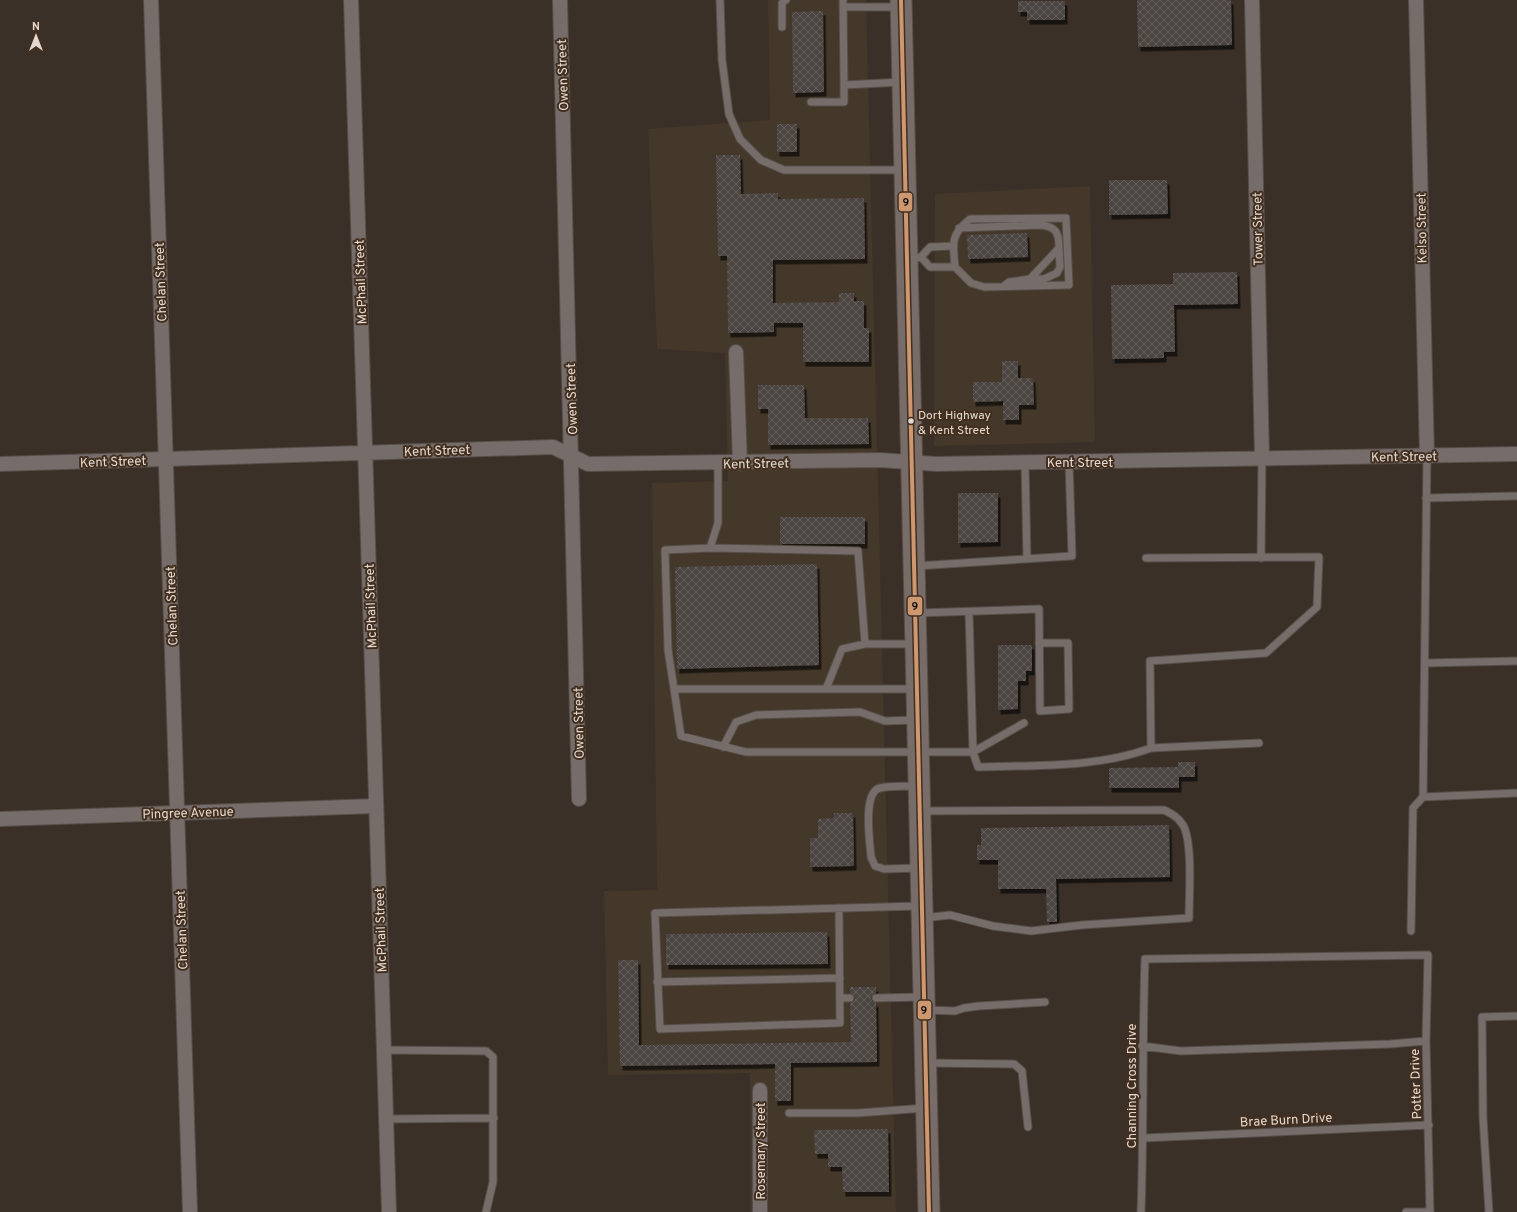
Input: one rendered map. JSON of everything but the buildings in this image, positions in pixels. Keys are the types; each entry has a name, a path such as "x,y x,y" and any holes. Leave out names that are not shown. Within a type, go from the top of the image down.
{"main road":[{"path":"901,4 905,170 914,258 912,463 929,1212"}],"street":[{"name":"Chelan Street","path":"151,0 190,1212"},
{"name":"McPhail Street","path":"351,0 388,1212"},
{"name":"Owen Street","path":"560,0 579,799"},
{"name":"Tower Street","path":"1252,0 1262,458"},
{"name":"Kelso Street","path":"1416,0 1427,456"},
{"path":"736,352 740,463"},
{"name":"Kent Street","path":"0,464 553,447 588,464 880,460 912,463 1069,462 1517,454"},
{"name":"Pingree Avenue","path":"0,819 376,806"},
{"name":"Rosemary Street","path":"760,1090 760,1212"}],"lane":[{"path":"720,0 722,60 729,114 740,139 761,160 784,170 905,170"},
{"path":"782,27 782,3 786,0"},
{"path":"811,102 844,102 843,3 901,4"},
{"path":"844,85 903,82"},
{"path":"1066,218 1069,285 984,287 971,284 955,267 953,246 958,228 970,219 1066,218"},
{"path":"958,228 1051,227 1059,237 1060,267 1058,274 1044,279 1009,282 1003,286"},
{"path":"953,246 930,247 914,258 930,267 955,267"},
{"path":"1030,279 1059,248"},
{"path":"1411,931 1414,808 1423,797 1427,456"},
{"path":"1261,558 1262,458"},
{"path":"1025,462 1027,559"},
{"path":"914,566 1072,556 1069,462"},
{"path":"710,548 718,523 718,463"},
{"path":"1426,498 1517,496"},
{"path":"865,644 858,551 710,548 665,550 668,650 681,736 746,752 973,752 1024,723"},
{"path":"1146,558 1319,557 1317,607 1266,654 1150,661 1151,748"},
{"path":"915,613 1039,609 1039,643 1040,711 1069,709 1068,643 1039,643"},
{"path":"969,612 973,752 978,767 1075,763 1132,755 1151,748 1259,743"},
{"path":"826,689 842,649 865,644 916,644"},
{"path":"1425,663 1517,661"},
{"path":"674,689 917,689"},
{"path":"723,747 736,722 756,715 860,712 885,721 917,720"},
{"path":"919,786 879,788 872,793 868,802 871,857 875,866 884,869 921,868"},
{"path":"1423,797 1517,793"},
{"path":"839,908 840,1023 660,1029 655,913 839,908 922,912 950,915 993,926 1031,931 1082,925 1189,918 1188,845 1184,826 1176,816 1164,810 920,811"},
{"name":"Channing Cross Drive","path":"1141,1212 1144,1138 1142,1046 1145,959 1428,955"},
{"name":"Potter Drive","path":"1428,955 1426,1041 1430,1212"},
{"path":"657,982 840,978"},
{"path":"840,998 850,998"},
{"path":"876,998 924,1004 955,1011 980,1006 1045,1002"},
{"path":"1489,1212 1483,1118 1482,1017 1517,1016"},
{"path":"1142,1046 1181,1051 1390,1044 1426,1041"},
{"path":"383,1050 486,1051 493,1057 493,1182 486,1212"},
{"path":"925,1063 1014,1064 1022,1071 1028,1127"},
{"path":"789,1113 858,1113 926,1108"},
{"path":"386,1120 494,1118"},
{"name":"Brae Burn Drive","path":"1144,1138 1428,1125"},
{"path":"1406,1212 1430,1212"}],"shaded area":[{"path":"768,0 866,0 896,1212 750,1212 750,1073 608,1075 604,891 657,890 652,483 728,481 725,353 657,349 648,129 770,120"},
{"path":"1090,186 1095,442 934,446 935,194"}],"transit line":[{"name":"9","path":"901,0 929,1212"}],"place":[{"name":"Dort Highway & Kent Street","path":"911,421"}]}
